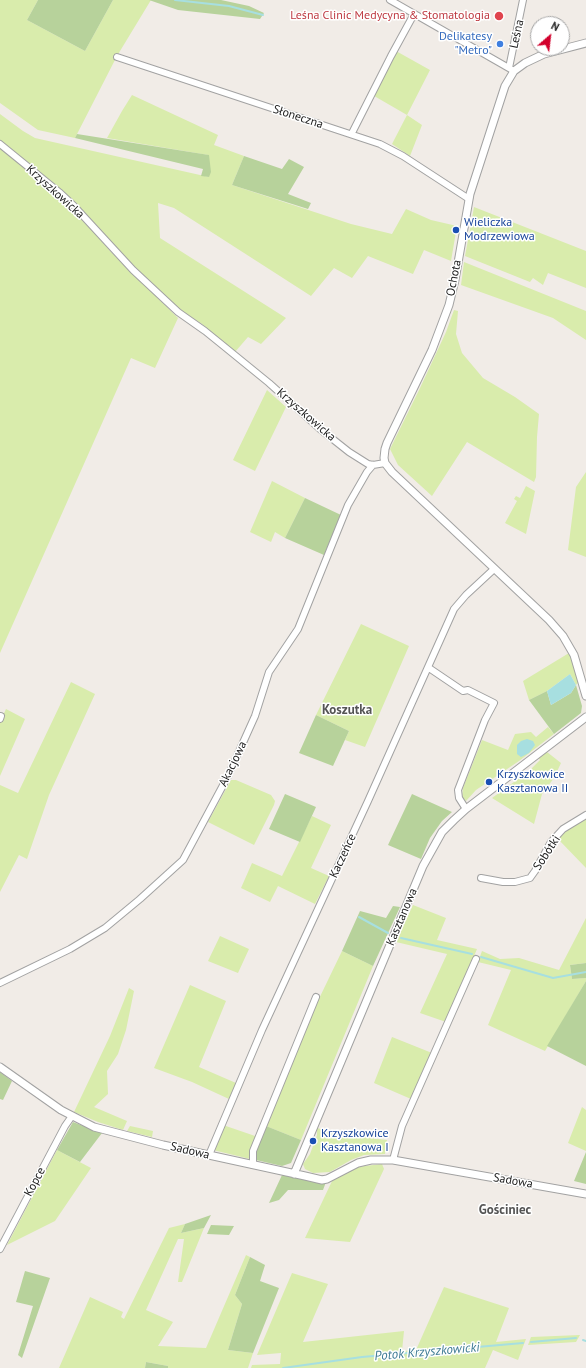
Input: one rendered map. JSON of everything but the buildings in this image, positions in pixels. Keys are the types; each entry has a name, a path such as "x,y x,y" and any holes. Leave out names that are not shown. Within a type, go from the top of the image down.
{"street":[{"path":"390,0 512,70"},
{"name":"Leśna","path":"512,70 524,0"},
{"path":"352,134 390,56 414,14"},
{"name":"Ochota","path":"385,463 384,455 387,443 432,350 449,305 455,280 469,199 502,94 512,70 525,62 544,54 586,43"},
{"name":"Słoneczna","path":"117,57 237,98 352,134 392,149 469,199"},
{"name":"Krzyszkowicka","path":"0,144 74,206 132,270 173,308 205,331 269,383 332,439 362,461 373,465"},
{"path":"373,465 385,463 392,472 549,620 563,636 574,655 586,696"},
{"name":"Akacjowa","path":"0,983 70,949 106,928 183,860 228,776 255,716 269,672 298,629 348,506 367,472 373,465"},
{"name":"Kaczeńce","path":"208,1155 262,1030 429,668 454,609 466,595 494,569"},
{"path":"429,668 463,691 468,690 494,703 485,720 458,790 459,798 466,809"},
{"name":"Kasztanowa","path":"294,1174 423,866 442,832 466,809 586,717"},
{"name":"Sobótki","path":"481,878 503,882 516,882 530,878 551,842 563,829 586,815"},
{"path":"392,1160 402,1126 476,959"},
{"path":"253,1165 253,1151 316,997"},
{"name":"Sadowa","path":"0,1067 61,1110 94,1127 294,1174 322,1180 327,1179 358,1162 371,1160 392,1160 586,1194"},
{"name":"Kopce","path":"0,1249 65,1126 72,1116"}],"green space":[{"path":"0,0 38,0 27,20 85,51 113,0 151,0 117,56 75,138 38,130 0,103"},
{"path":"38,0 113,0 85,51 27,20"},
{"path":"149,0 221,0 249,6 264,13 260,19 178,10"},
{"path":"396,51 430,70 407,115 369,93"},
{"path":"132,95 218,135 214,145 244,156 232,185 351,224 392,234 406,209 431,220 457,226 451,261 424,250 413,274 368,256 352,278 334,268 311,296 174,208 158,203 160,238 286,318 261,344 248,337 235,352 202,324 174,306 134,268 92,224 0,141 0,114 35,138 209,177 208,155 107,138"},
{"path":"407,115 422,125 410,156 392,144"},
{"path":"77,134 209,155 211,172 209,177 201,176 203,169 75,138"},
{"path":"0,147 68,203 112,253 178,318 155,368 131,358 0,653"},
{"path":"244,156 282,169 289,159 304,167 288,194 311,203 308,209 232,185"},
{"path":"474,207 586,251 586,288 548,273 543,285 533,278 530,282 465,256"},
{"path":"464,262 586,311 586,340 553,318 461,285"},
{"path":"454,310 458,311 456,334 462,353 483,378 515,397 539,414 536,477 534,482 467,442 432,496 398,465 390,449 446,332"},
{"path":"267,390 286,407 255,471 233,460"},
{"path":"586,472 586,557 568,550 576,487"},
{"path":"272,481 305,498 285,538 275,532 271,542 250,532"},
{"path":"526,486 535,491 526,534 505,523 517,501 514,499 516,496 520,498"},
{"path":"305,498 341,515 324,555 285,538"},
{"path":"361,624 409,646 365,747 345,740 349,731 316,715"},
{"path":"569,653 579,682 576,685 570,674 547,691 529,700 523,681"},
{"path":"71,682 95,694 49,795 27,859 19,855 0,892 0,785 18,793"},
{"path":"576,685 582,706 581,713 554,734 529,700 547,691 551,705 571,693"},
{"path":"6,709 25,719 0,776 0,722"},
{"path":"316,715 349,731 333,766 299,753"},
{"path":"548,727 554,734 519,761 476,790 466,801 462,797 463,788 482,740 508,750 515,734 531,732 536,737"},
{"path":"547,752 561,763 554,778 542,794 534,824 492,798 529,771 540,760 538,757"},
{"path":"231,780 236,780 271,795 275,801 254,845 208,822"},
{"path":"285,794 316,807 300,842 269,829"},
{"path":"412,794 452,812 442,821 430,838 421,859 388,845"},
{"path":"312,816 331,825 311,868 329,876 315,904 278,886 270,902 241,888 252,863 282,876"},
{"path":"586,819 586,868 558,839 565,831"},
{"path":"413,905 446,918 437,940 477,949 446,1022 420,1013 447,954 396,942"},
{"path":"393,906 400,907 373,966 342,951 360,911 386,918"},
{"path":"586,918 586,963 570,965 572,979 586,978 586,981 545,1051 488,1025 511,970 478,962 482,951 500,959 519,958 559,970"},
{"path":"220,936 249,949 238,973 208,961"},
{"path":"342,951 373,966 301,1140 266,1126 315,1007"},
{"path":"586,963 586,978 572,979 570,965"},
{"path":"586,981 586,1066 547,1046"},
{"path":"190,985 226,1001 199,1067 236,1083 229,1099 192,1082 154,1068"},
{"path":"129,988 134,991 126,1030 118,1054 107,1071 108,1094 94,1107 127,1121 123,1130 74,1112 110,1036"},
{"path":"392,1037 432,1053 411,1099 374,1083"},
{"path":"0,1072 12,1081 3,1100 0,1099"},
{"path":"582,1107 586,1110 586,1151 568,1143"},
{"path":"73,1122 102,1133 80,1162 57,1150"},
{"path":"223,1125 258,1137 250,1159 213,1150"},
{"path":"130,1126 153,1131 152,1137 127,1131"},
{"path":"266,1126 301,1140 291,1163 282,1166 256,1160 256,1151"},
{"path":"317,1128 351,1136 387,1140 385,1154 364,1155 351,1160 330,1172 313,1173 305,1169 303,1164 310,1154 317,1135"},
{"path":"57,1150 91,1168 55,1221 7,1245"},
{"path":"586,1152 586,1184 574,1181"},
{"path":"382,1164 384,1169 350,1242 305,1238 333,1179 356,1167"},
{"path":"282,1175 326,1182 323,1190 288,1190 279,1200 269,1203"},
{"path":"211,1215 204,1228 181,1233 185,1224"},
{"path":"185,1224 181,1233 204,1228 182,1282 178,1282 184,1239 178,1239 146,1310 173,1322 158,1346 206,1348 246,1255 250,1257 235,1295 242,1304 228,1350 253,1353 248,1368 168,1368 168,1366 146,1362 145,1368 59,1368 90,1297 123,1312 121,1317 124,1319 169,1228"},
{"path":"211,1225 234,1226 229,1235 207,1234"},
{"path":"250,1257 265,1265 260,1281 279,1288 253,1353 228,1350 242,1304 235,1295"},
{"path":"25,1271 50,1278 22,1358 18,1355 33,1306 16,1302"},
{"path":"292,1273 328,1284 303,1342 404,1331 402,1351 416,1350 444,1287 509,1308 496,1342 526,1339 518,1360 493,1350 485,1368 251,1368 252,1365 280,1364 281,1353 257,1355"},
{"path":"580,1335 576,1342 528,1345 531,1337"},
{"path":"146,1362 168,1366 168,1368 145,1368"}],"water":[{"path":"570,674 576,685 571,693 551,705 547,691"},
{"path":"527,739 533,741 535,745 529,753 521,757 517,754 517,745 521,741"}],"waterway":[{"path":"175,0 229,6 263,15"},
{"path":"359,917 388,933"},
{"path":"401,938 472,954"},
{"path":"481,957 553,978 586,972"},
{"path":"531,1342 576,1338"},
{"name":"Potok Krzyszkowicki","path":"283,1368 362,1357 523,1343"}],"place":[{"name":"Leśna Clinic Medycyna & Stomatologia","path":"499,16"},
{"name":"Delikatesy \"Metro\"","path":"500,44"},
{"name":"Wieliczka Modrzewiowa","path":"456,230"},
{"name":"Krzyszkowice Kasztanowa II","path":"489,782"},
{"name":"Krzyszkowice Kasztanowa I","path":"313,1141"}],"district":[{"name":"Koszutka","path":"347,710"},
{"name":"Gościniec","path":"505,1210"}]}
